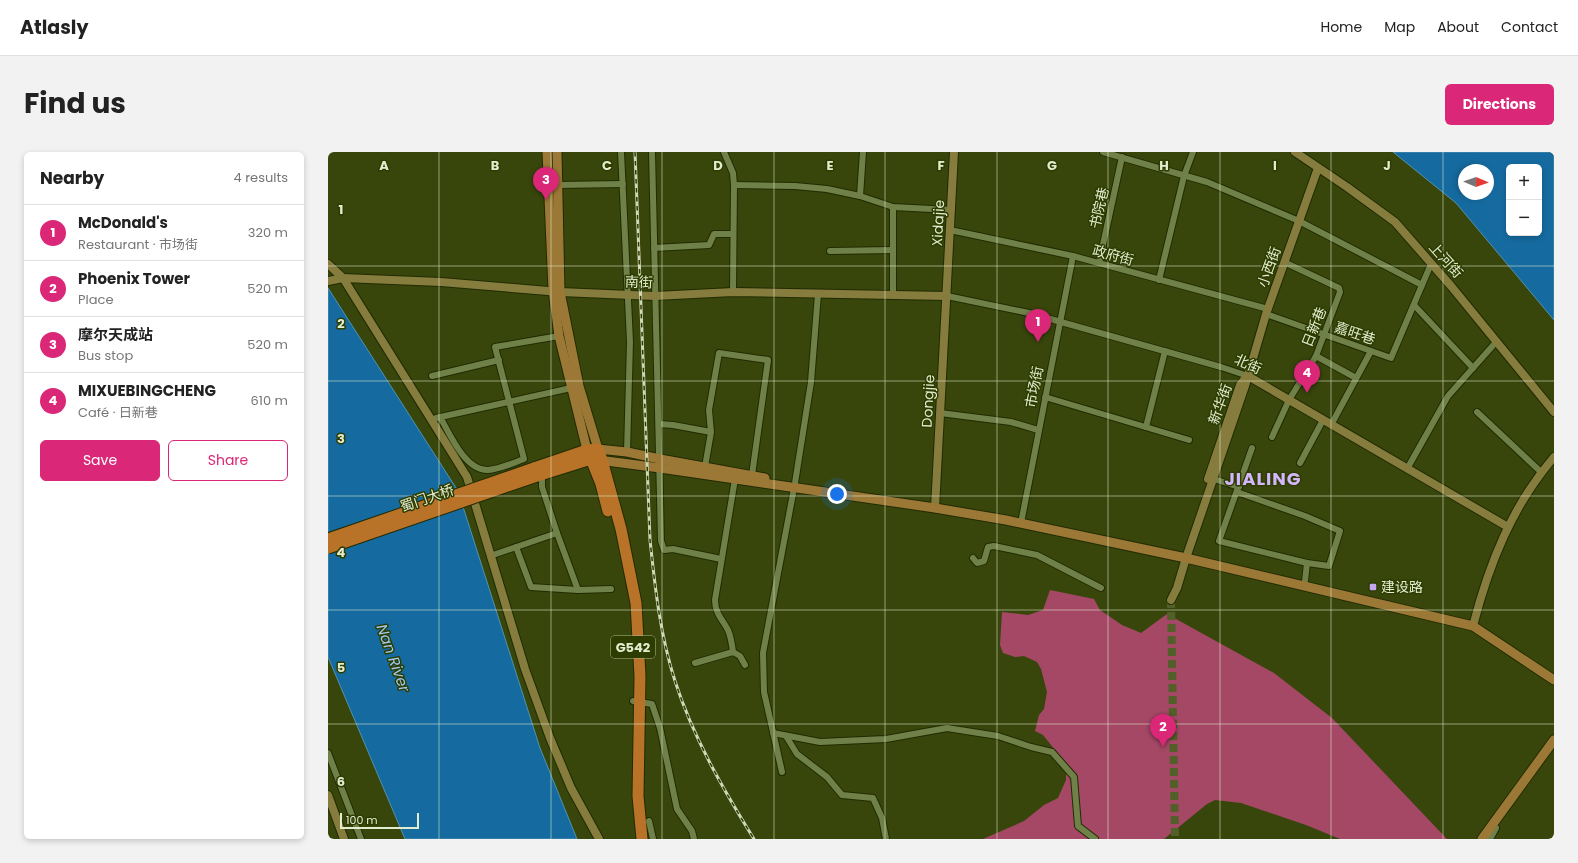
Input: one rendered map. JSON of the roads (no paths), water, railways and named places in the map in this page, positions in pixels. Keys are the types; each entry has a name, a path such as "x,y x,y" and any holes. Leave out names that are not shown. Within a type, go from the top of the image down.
{"highway":[{"path":"537,473 595,455"},
{"name":"G542","path":"595,455 621,529 636,603 640,676 636,702 632,796 636,839"},
{"name":"蜀门大桥","path":"328,539 537,473"},
{"name":"蜀门大桥","path":"328,548 537,473"},
{"name":"G542","path":"636,702 638,796 642,839"}],"main road":[{"path":"547,152 559,336 583,431 595,455"},
{"path":"557,152 558,185 556,291 595,455"},
{"path":"595,455 627,452 660,463 735,479 935,505 1021,521 1304,581 1474,624 1554,674"},
{"path":"595,455 705,467 794,486"},
{"path":"1184,555 1474,624 1554,680"},
{"path":"1482,839 1554,740"}],"street":[{"path":"621,152 630,342 627,452"},
{"path":"652,152 661,541 664,550 673,549 722,558"},
{"path":"724,152 733,173 734,185 732,292"},
{"path":"860,196 863,152"},
{"name":"Xidajie","path":"947,296 954,152"},
{"path":"1103,152 1207,182 1299,221 1422,285"},
{"path":"1159,280 1184,176 1193,152"},
{"name":"上河街","path":"1294,152 1395,222 1451,286 1554,412"},
{"name":"书院巷","path":"1099,263 1122,157"},
{"name":"小西街","path":"1248,376 1267,312 1318,168"},
{"path":"558,185 623,184"},
{"path":"734,185 795,186 827,189 860,196 893,207 951,210"},
{"path":"893,207 893,295"},
{"name":"政府街","path":"950,230 1073,256 1267,312"},
{"path":"654,248 709,245 714,234 732,234"},
{"path":"830,251 893,250"},
{"name":"市场街","path":"1021,521 1073,256"},
{"name":"日新巷","path":"1272,437 1289,400 1316,356 1340,292 1339,288 1284,262"},
{"path":"328,264 343,278 467,477 525,669 550,738 571,788 599,839"},
{"path":"1431,264 1414,305 1473,368"},
{"name":"南街","path":"330,280 343,278 441,282 556,291 656,296 732,292 947,296"},
{"path":"782,772 764,692 764,653 811,382 818,294"},
{"name":"北街","path":"947,296 1029,313 1248,376 1508,527"},
{"name":"Dongjie","path":"935,505 947,296"},
{"name":"嘉旺巷","path":"1267,312 1325,335 1391,358 1414,305"},
{"path":"440,417 468,462 481,469 492,469 524,459 495,347 559,336"},
{"path":"1407,469 1448,396 1496,341"},
{"path":"1146,427 1165,351"},
{"path":"1331,425 1371,351"},
{"path":"705,467 711,432 709,410 719,353 768,360 752,476"},
{"path":"1316,356 1356,378"},
{"path":"432,376 499,360"},
{"name":"新华街","path":"1184,555 1214,479 1248,376"},
{"name":"新华街","path":"1184,555 1240,385 1248,376"},
{"path":"431,419 571,388"},
{"path":"1045,397 1189,440"},
{"path":"1477,412 1542,472"},
{"path":"940,413 1011,422 1038,430"},
{"path":"1300,463 1323,420"},
{"path":"659,424 711,432"},
{"path":"1214,479 1238,490 1340,531 1329,566 1307,563 1219,541 1238,490 1252,448"},
{"path":"1474,624 1494,556 1515,513 1542,472 1554,457"},
{"path":"537,473 578,590"},
{"path":"733,652 732,641 728,630 717,613 715,605 735,479"},
{"path":"490,556 557,533"},
{"path":"973,558 977,563 984,561 988,547 994,546 1037,555 1101,588"},
{"path":"516,547 531,587 578,590 611,589"},
{"path":"1304,581 1307,563"},
{"path":"695,663 733,652 740,656 745,665"},
{"path":"636,702 652,704 660,728 677,809 692,831 694,839"},
{"path":"773,733 820,742 886,739 947,728 998,736 1052,752 1074,777 1078,826 1095,839"},
{"path":"786,736 797,754 827,777 842,795 873,798 882,818 886,839"},
{"path":"328,753 361,839"},
{"path":"328,795 344,839"},
{"path":"649,821 653,839"},
{"path":"1490,839 1496,828 1491,826"}],"water":[{"path":"1393,152 1554,152 1554,320 1456,203"},
{"name":"Nan River","path":"328,288 458,491 540,748 577,839 405,839 328,657"}],"tunnel":[{"path":"1171,600 1175,839"}],"railway":[{"path":"635,152 650,540 665,646 682,702 700,742 720,782 754,839"}],"place":[{"name":"摩尔天成站","path":"546,200"},
{"name":"McDonald's","path":"1038,342"},
{"name":"MIXUEBINGCHENG","path":"1307,393"},
{"name":"建设路","path":"1373,587"},
{"name":"Phoenix Tower","path":"1163,747"}],"district":[{"name":"JIALING","path":"1263,479"}]}
